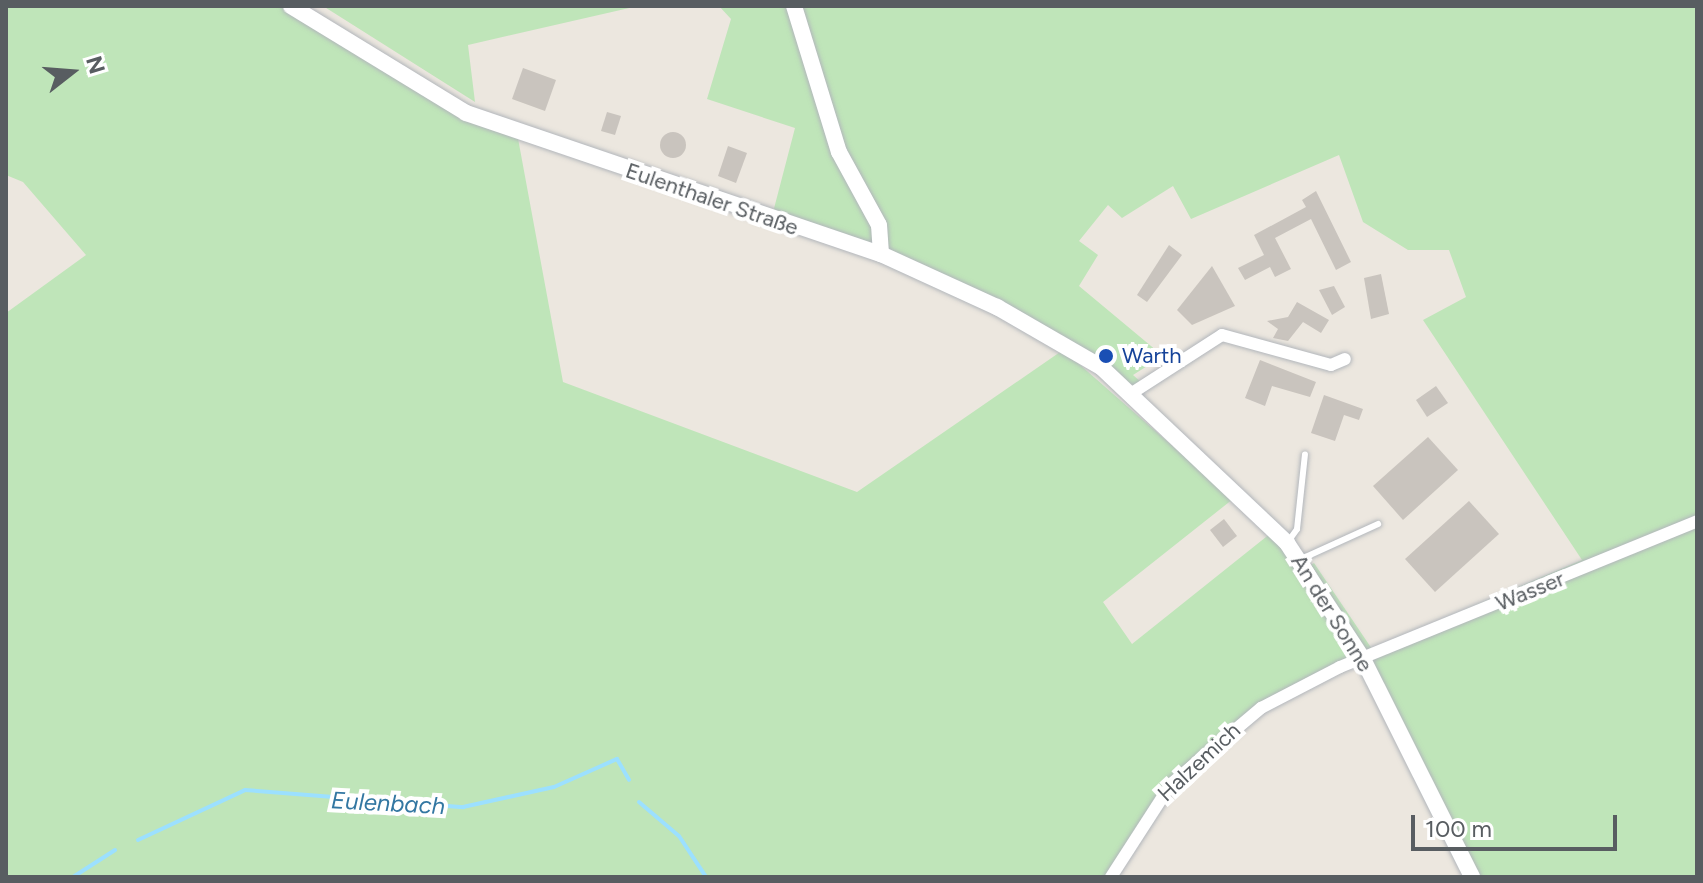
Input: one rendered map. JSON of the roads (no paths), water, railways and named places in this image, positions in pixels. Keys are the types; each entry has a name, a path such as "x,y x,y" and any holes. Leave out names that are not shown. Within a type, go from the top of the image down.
{"street":[{"name":"Eulenthaler Straße","path":"291,6 466,113 881,254 1061,341 1132,393"},
{"path":"794,6 839,152 879,225 881,254"},
{"path":"1132,393 1222,335 1331,365 1345,359"},
{"name":"An der Sonne","path":"1132,393 1287,543 1299,560 1363,659 1472,877"},
{"name":"Wasser","path":"1363,659 1697,521"},
{"name":"Halzemich","path":"1111,877 1153,805 1229,729 1363,659"}],"lane":[{"path":"1287,543 1297,529 1305,454"},
{"path":"1299,560 1378,524"}],"waterway":[{"name":"Eulenbach","path":"138,840 245,790 463,807 554,787 617,759 629,780"},
{"name":"Eulenbach","path":"639,802 679,836 706,877"},
{"name":"Eulenbach","path":"73,877 115,850"}],"place":[{"name":"Warth","path":"1106,356"}]}
